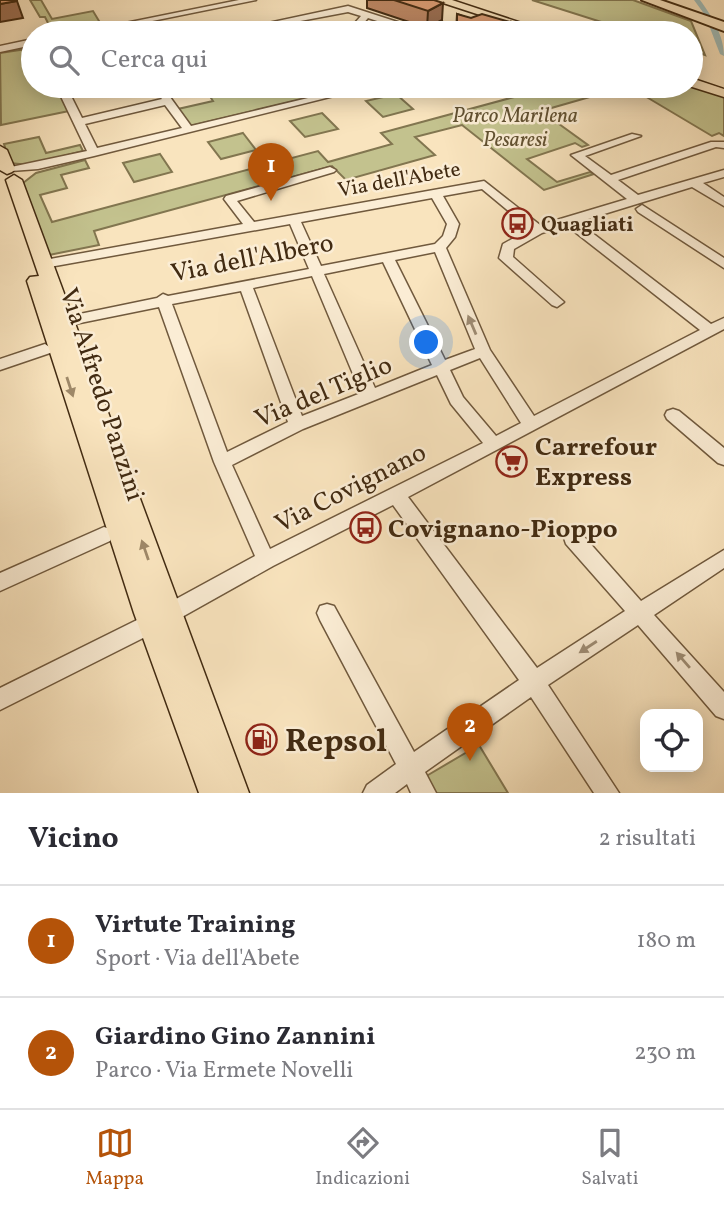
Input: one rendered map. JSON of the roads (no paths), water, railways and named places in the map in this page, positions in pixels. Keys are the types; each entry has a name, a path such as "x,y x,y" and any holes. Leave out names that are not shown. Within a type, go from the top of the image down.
{"highway":[{"path":"648,0 724,19"},
{"path":"669,0 724,27"}],"main road":[{"path":"432,0 499,21"},
{"path":"440,0 507,21"},
{"path":"703,84 724,91"},
{"name":"Via Alfredo Panzini","path":"0,150 74,402 159,619"},
{"name":"Via Alfredo Panzini","path":"8,176 44,264 159,619"},
{"path":"159,619 214,793"},
{"path":"159,619 234,793"}],"street":[{"path":"159,21 252,0"},
{"path":"290,21 348,9 387,21"},
{"path":"361,21 367,14"},
{"path":"0,48 21,44"},
{"path":"67,98 94,153"},
{"path":"166,98 188,129"},
{"path":"8,176 38,166 317,98"},
{"path":"78,122 168,101"},
{"path":"636,136 577,155 640,205 724,264"},
{"path":"609,179 715,144 724,145"},
{"name":"Via dell'Abete","path":"251,227 230,199 330,170"},
{"path":"557,302 506,258 508,247 538,230 640,205 724,173"},
{"path":"694,183 724,202"},
{"name":"Via dell'Abete","path":"44,264 484,185 538,230"},
{"path":"435,194 453,224 449,237 439,247 483,351 532,426"},
{"path":"294,219 370,395"},
{"path":"570,222 717,326"},
{"name":"Via dell'Albero","path":"75,319 163,299 439,247"},
{"path":"387,256 457,400 494,445"},
{"path":"246,284 297,425"},
{"path":"163,299 222,462 266,560"},
{"name":"Via Covignano","path":"0,699 159,619 266,560 532,426 717,326"},
{"path":"0,365 45,349"},
{"name":"Via del Tiglio","path":"222,462 297,425 483,351"},
{"path":"674,415 717,441 724,458"},
{"path":"396,495 534,682 607,793"},
{"path":"0,582 104,536"},
{"path":"573,538 724,708"},
{"path":"374,793 534,682 724,558"},
{"path":"327,614 424,793"}],"waterway":[{"path":"697,0 708,15 724,54"}],"place":[{"name":"Virtute Training","path":"271,201"},
{"name":"Quagliati","path":"518,224"},
{"name":"Carrefour Express","path":"512,461"},
{"name":"Covignano-Pioppo","path":"365,528"},
{"name":"Repsol","path":"262,740"},
{"name":"Giardino Gino Zannini","path":"470,761"}],"park label":[{"name":"Parco Marilena Pesaresi","path":"515,127"}]}
